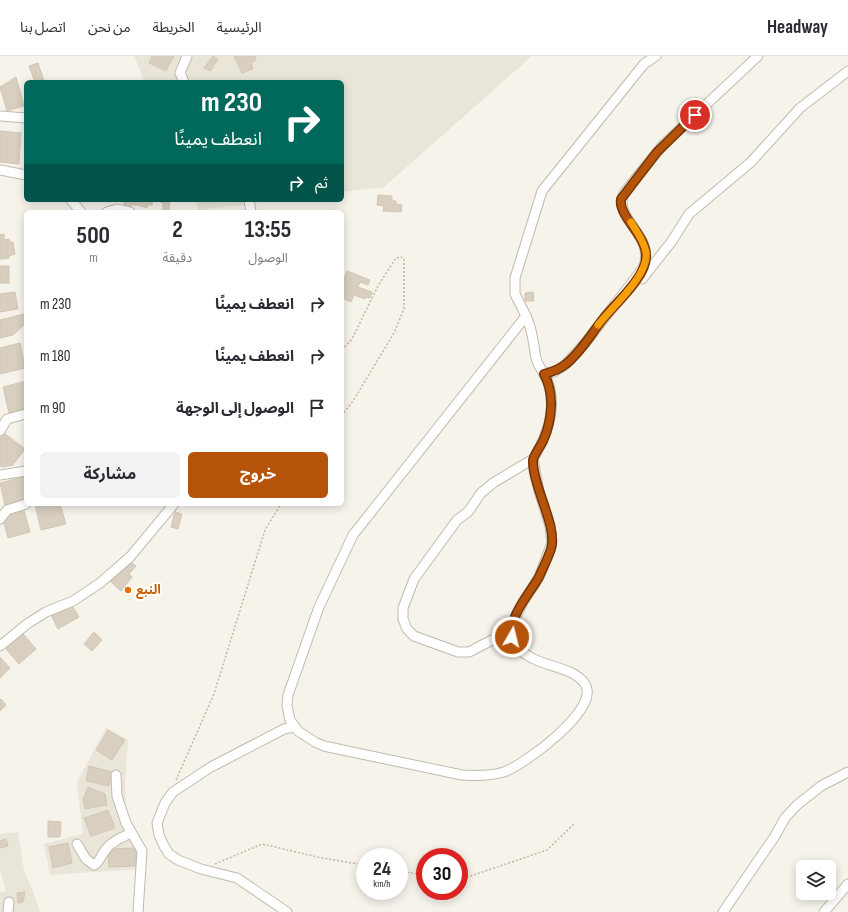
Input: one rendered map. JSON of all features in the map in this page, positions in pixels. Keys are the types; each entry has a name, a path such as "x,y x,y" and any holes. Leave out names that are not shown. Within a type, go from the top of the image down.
{"street":[{"path":"183,80 180,73 187,56"},
{"path":"526,316 352,535 319,607 288,695 287,706 290,720 294,727 309,738 324,746 462,775 479,776 503,772 517,766 543,748 576,716 584,704 587,695 587,688 576,676 535,660 507,640 492,640 469,652 458,652 414,636 407,628 403,619 403,608 414,579 457,520 468,512 487,488 533,459 550,421 549,389 536,358 534,338 526,316 514,294 515,278 542,191 644,64 656,56"},
{"path":"544,374 554,372 566,364 586,342 603,318 639,275 646,257 640,237 621,208 621,199 624,194 663,145 758,56"},
{"path":"603,318 617,312 672,241 689,214 751,162 800,108 848,71"},
{"path":"0,116 24,118"},
{"path":"0,170 24,175"},
{"path":"73,202 79,210"},
{"path":"0,431 6,419 24,414"},
{"path":"518,648 512,637 511,627 515,617 543,568 552,543 550,526 539,491 533,459"},
{"path":"0,475 24,471"},
{"path":"0,518 7,510 24,505"},
{"path":"0,646 27,624 46,612 73,601 100,584 130,557 172,506"},
{"path":"287,912 237,878 192,866 169,854 159,835 157,823 165,803 173,792 210,767 284,729 294,727"},
{"path":"723,912 775,836 785,818 797,805 821,786 848,772"},
{"path":"116,775 117,796 131,833 142,851 138,912"},
{"path":"77,844 86,859 94,865 98,862 106,848 112,843 131,833"},
{"path":"824,912 848,884"},
{"path":"8,912 10,902"}],"path":[{"path":"344,348 352,339 378,286 396,258 401,257 404,259 404,309 394,333 353,401 344,412"},
{"path":"173,792 178,775 214,694 265,530 280,506"},
{"path":"468,877 547,850 574,824"},
{"path":"215,864 262,844 322,858 356,864"}],"shaded area":[{"path":"134,56 532,56 384,187 344,192 344,80 144,80"},
{"path":"196,202 263,202 199,210"},
{"path":"106,728 128,740 125,783 126,810 136,830 142,848 141,869 50,875 44,844 83,834 77,782"},
{"path":"18,832 24,871 34,893 40,912 0,912 0,892 6,891 0,871 0,834"}],"building":[{"path":"152,56 174,56 166,71 149,63"},
{"path":"213,56 218,59 210,71 204,68"},
{"path":"234,56 255,56 256,60 251,63 253,69 242,73"},
{"path":"38,63 44,80 34,80 29,66"},
{"path":"16,77 24,106 7,111 0,87"},
{"path":"0,131 21,133 19,164 0,162"},
{"path":"378,195 392,196 392,201 396,201 396,204 402,205 401,212 383,211 384,206 377,205"},
{"path":"124,202 153,202 152,205 147,205 147,208 138,205 124,207"},
{"path":"160,202 170,202 169,210 163,210 163,203"},
{"path":"4,234 4,240 9,239 10,242 13,242 15,254 9,256 9,258 0,259 0,235"},
{"path":"0,266 9,266 9,283 0,283"},
{"path":"347,271 370,280 368,285 360,282 358,287 372,292 370,298 366,297 365,299 354,295 351,302 344,299 344,279"},
{"path":"15,292 18,309 0,312 0,294"},
{"path":"533,292 534,301 525,301 525,293"},
{"path":"24,314 24,325 13,335 0,338 0,320"},
{"path":"20,343 24,368 0,374 0,348"},
{"path":"24,382 24,409 9,413 3,387"},
{"path":"4,433 24,448 13,465 0,466 0,438"},
{"path":"24,477 24,500 5,505 0,483"},
{"path":"35,506 61,506 66,524 41,530"},
{"path":"24,510 30,532 8,538 2,516"},
{"path":"175,512 182,514 178,529 171,527"},
{"path":"129,561 136,566 129,574 132,577 121,591 110,581"},
{"path":"71,604 79,617 58,629 51,615"},
{"path":"94,632 102,640 92,651 84,644"},
{"path":"23,634 36,649 19,664 6,649"},
{"path":"0,657 10,668 0,678"},
{"path":"1,699 6,705 0,711 0,700"},
{"path":"108,730 125,740 112,760 96,750"},
{"path":"89,766 112,772 109,786 86,781"},
{"path":"88,787 105,794 107,805 85,809 83,799"},
{"path":"108,810 115,828 91,836 84,818"},
{"path":"48,821 61,822 60,837 48,837"},
{"path":"6,839 8,846 0,848 0,841"},
{"path":"68,843 72,863 53,868 49,847"},
{"path":"136,848 136,866 109,867 108,849"},
{"path":"25,892 23,902 18,903 17,893"}],"slow traffic":[{"path":"598,325 639,275 646,262 644,245 631,222"}],"place":[{"name":"النبع","path":"128,590"}],"route":[{"path":"512,637 511,627 515,617 539,577 552,543 550,526 539,491 533,459 538,452 550,421 551,412 549,389 544,374 554,372 566,364 586,342 603,318 639,275 646,262 646,252 640,237 621,208 621,199 663,145 695,115"}]}
